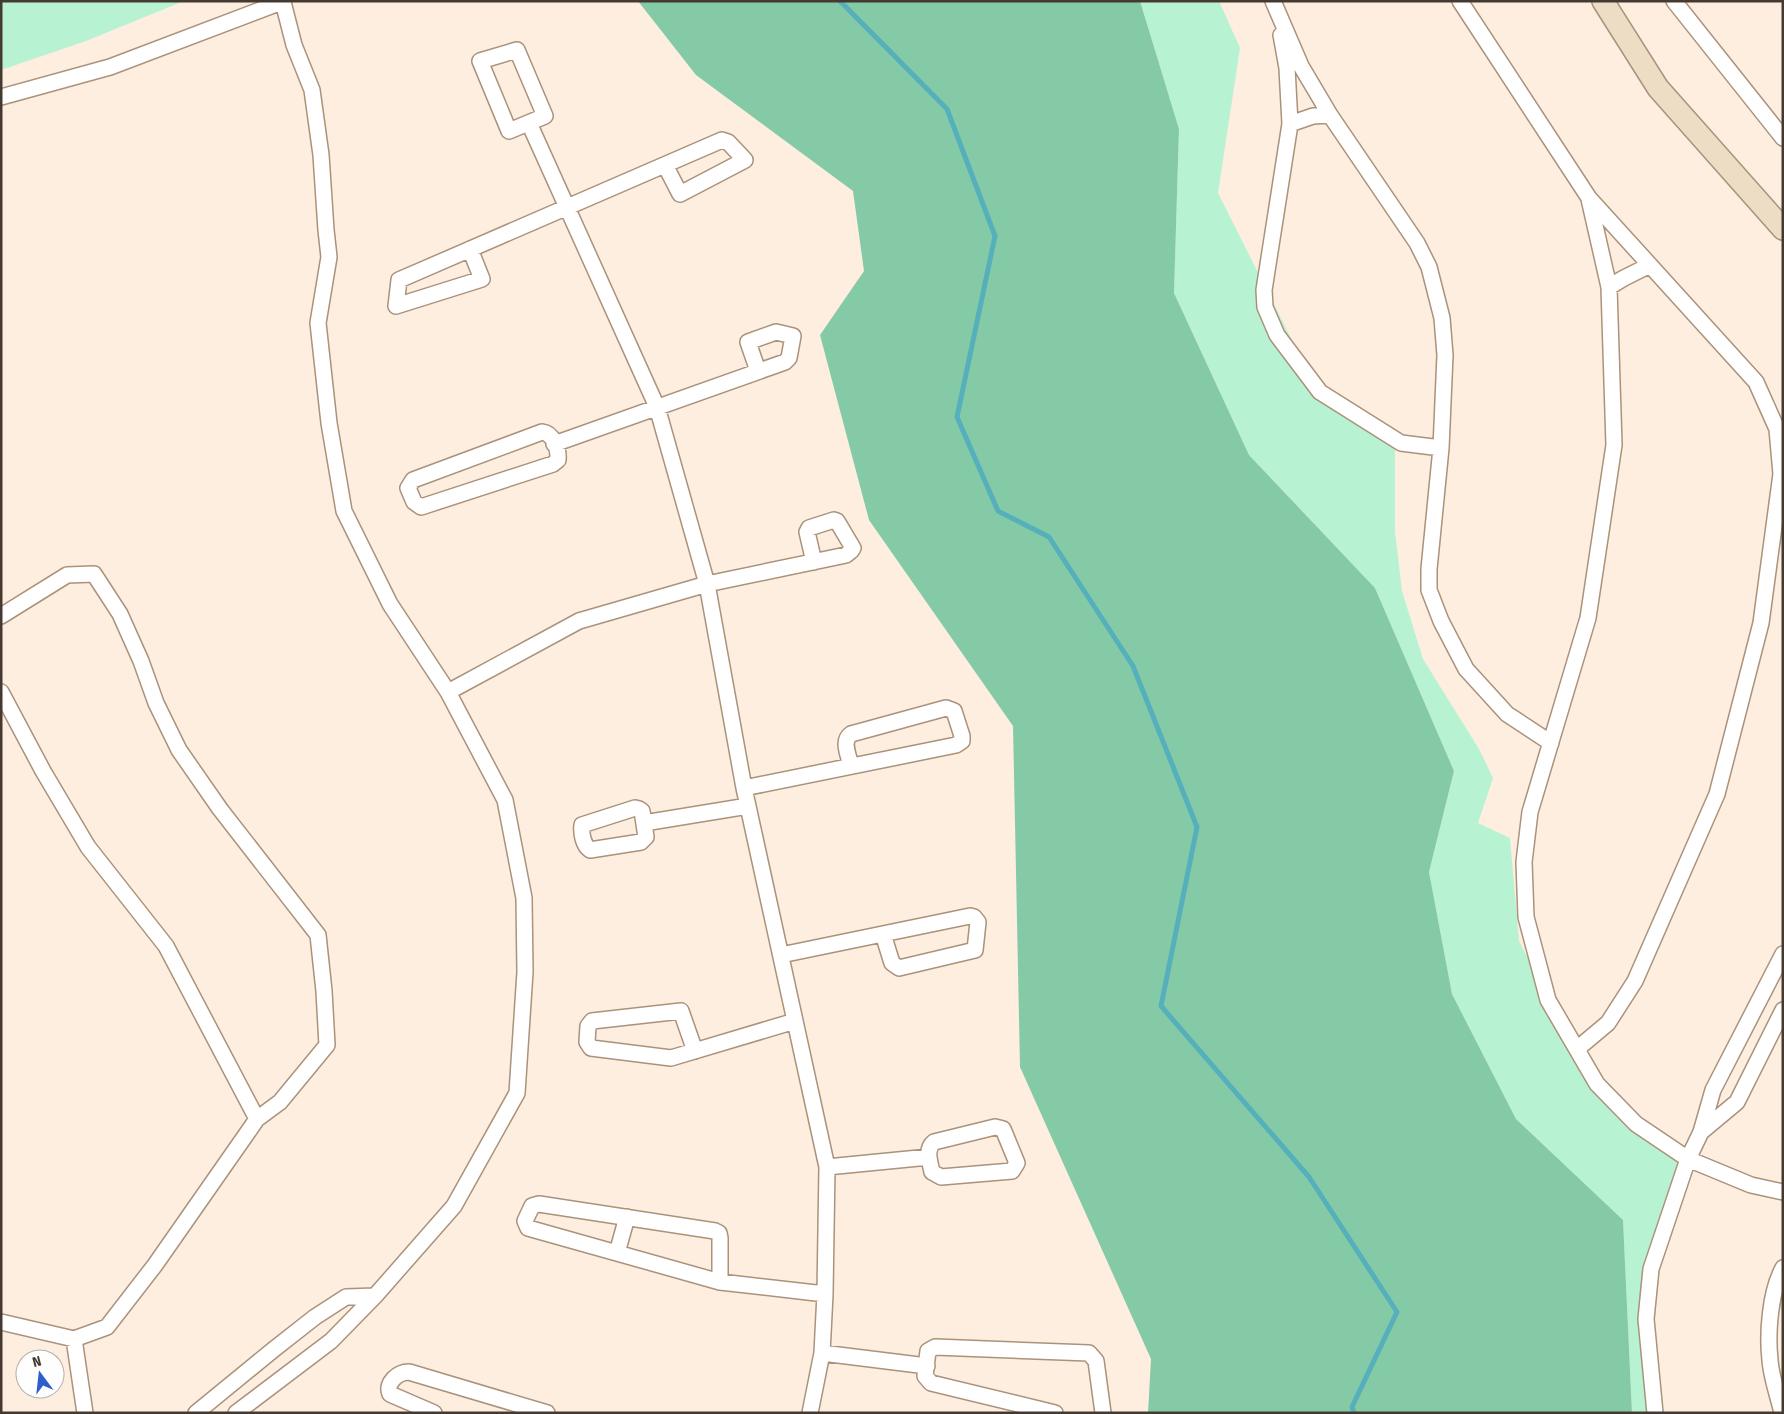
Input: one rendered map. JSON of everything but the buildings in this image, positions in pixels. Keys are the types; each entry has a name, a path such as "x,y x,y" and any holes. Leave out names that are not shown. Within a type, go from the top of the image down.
{"street":[{"path":"1,97 110,67 283,1 294,45 312,90 321,155 329,257 318,323 329,423 344,511 390,604 448,692 505,800 524,898 525,972 517,1093 454,1206 375,1296 331,1341 236,1413"},
{"path":"1460,1 1589,198 1756,382 1777,429 1781,474 1761,623 1717,794 1635,981 1608,1024 1577,1049"},
{"path":"1603,1 1658,88 1783,229"},
{"path":"1674,1 1783,138"},
{"path":"1275,7 1301,66 1330,116 1417,243 1429,267 1442,318 1446,355 1441,448 1429,569 1429,590 1441,621 1466,669 1507,714 1550,743"},
{"path":"1275,7 1287,68 1290,124 1264,290 1265,307 1277,335 1320,392 1401,443 1441,448"},
{"path":"516,50 545,116 528,123 509,131 480,61 516,50"},
{"path":"1290,124 1313,116 1330,116"},
{"path":"528,123 657,407 707,584 744,788 827,1167 822,1353 810,1413"},
{"path":"470,249 482,279 396,306 399,280 470,249 566,208 722,140 728,142 745,160 680,194 665,165"},
{"path":"1589,198 1609,287 1614,445 1588,618 1530,812 1524,862 1526,917 1548,1000 1597,1084 1636,1124 1688,1159 1751,1185 1783,1192"},
{"path":"1609,287 1650,266"},
{"path":"554,444 758,372"},
{"path":"542,432 547,432 551,435 554,444 558,460 552,464 421,507 414,502 408,488 413,480 542,432"},
{"path":"448,692 579,621 707,584 814,562"},
{"path":"1,616 67,575 94,574 120,614 156,703 179,750 220,809 318,935 327,1045 280,1102 256,1119 155,1265 107,1328 74,1339 1,1322"},
{"path":"1,692 56,794 88,846 166,946 256,1119"},
{"path":"744,788 956,745 962,741 962,736 954,711 946,708 851,734 846,737 845,741 851,766"},
{"path":"644,823 748,806"},
{"path":"781,955 970,916 974,917 978,922 975,950 899,968 892,963 883,934"},
{"path":"1655,1413 1646,1319 1651,1270 1688,1159 1701,1132 1713,1090 1783,954"},
{"path":"1701,1132 1737,1102 1783,1010"},
{"path":"695,1052 681,1011 592,1021 588,1026 587,1042 592,1048 671,1058 695,1052 795,1022"},
{"path":"995,1127 1003,1129 1017,1162 1012,1170 941,1177 932,1172 929,1157 930,1144 934,1142 995,1127"},
{"path":"827,1167 929,1157"},
{"path":"720,1282 720,1238 719,1233 715,1231 539,1204 532,1206 525,1221 528,1228 720,1282 825,1294"},
{"path":"617,1253 627,1217"},
{"path":"1782,1413 1770,1360 1770,1309 1779,1275 1783,1268"},
{"path":"196,1413 315,1317 346,1297 375,1296"},
{"path":"74,1339 85,1413"},
{"path":"1056,1413 931,1383 925,1376 928,1351 935,1347 1090,1353 1096,1361 1103,1413"},
{"path":"822,1353 927,1366"},
{"path":"434,1413 390,1394 388,1390 389,1385 400,1373 409,1372 537,1411"}],"green space":[{"path":"1,1 184,1 86,41 1,70"},
{"path":"638,1 1140,1 1179,129 1174,293 1249,455 1375,588 1454,771 1429,872 1452,994 1516,1119 1623,1220 1632,1413 1148,1413 1151,1359 1020,1067 1013,726 869,520 820,335 864,271 853,191 696,75"},
{"path":"1140,1 1219,1 1240,48 1218,193 1318,392 1395,435 1395,532 1402,591 1423,659 1479,749 1493,778 1478,823 1510,838 1519,941 1586,1070 1616,1117 1687,1150 1659,1232 1650,1336 1658,1413 1632,1413 1623,1220 1516,1119 1452,994 1429,872 1454,771 1375,588 1249,455 1174,293 1179,129"}],"waterway":[{"path":"840,1 947,109 995,236 957,417 998,511 1049,537 1133,666 1197,827 1161,1006 1309,1177 1397,1312 1352,1407 1354,1413"}]}
